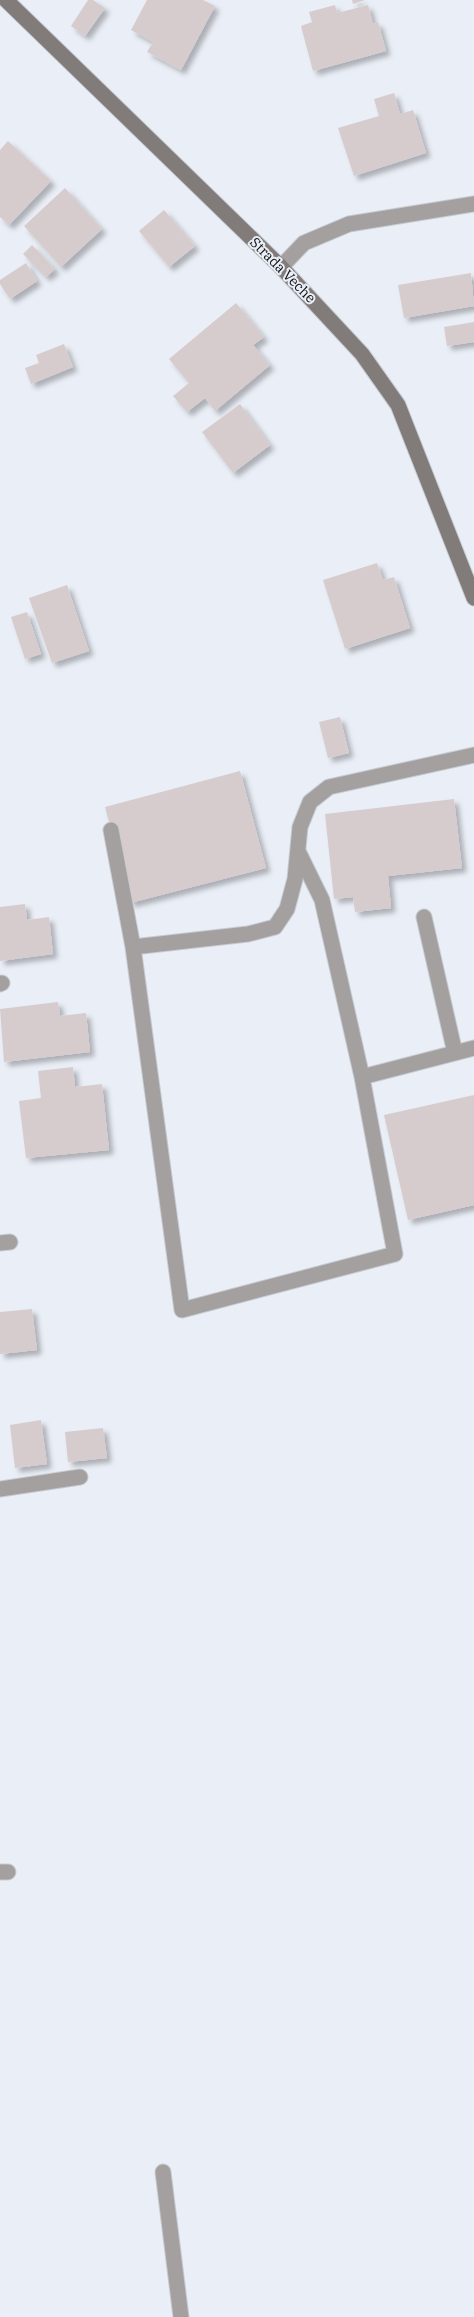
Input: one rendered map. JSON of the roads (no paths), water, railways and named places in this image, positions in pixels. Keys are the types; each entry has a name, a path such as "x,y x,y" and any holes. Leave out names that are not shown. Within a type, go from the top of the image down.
{"street":[{"name":"Strada Veche","path":"6,0 281,267 362,354 398,405 474,598"},
{"path":"281,267 304,243 349,224 474,204"},
{"path":"133,947 248,934 275,927 287,909 295,879 300,827 310,802 329,787 474,755"},
{"path":"111,830 133,947 182,1310 395,1254 362,1077 322,900 298,851"},
{"path":"424,917 455,1053"},
{"path":"362,1077 474,1048"},
{"path":"0,1489 80,1477"},
{"path":"163,2172 181,2317"}]}
